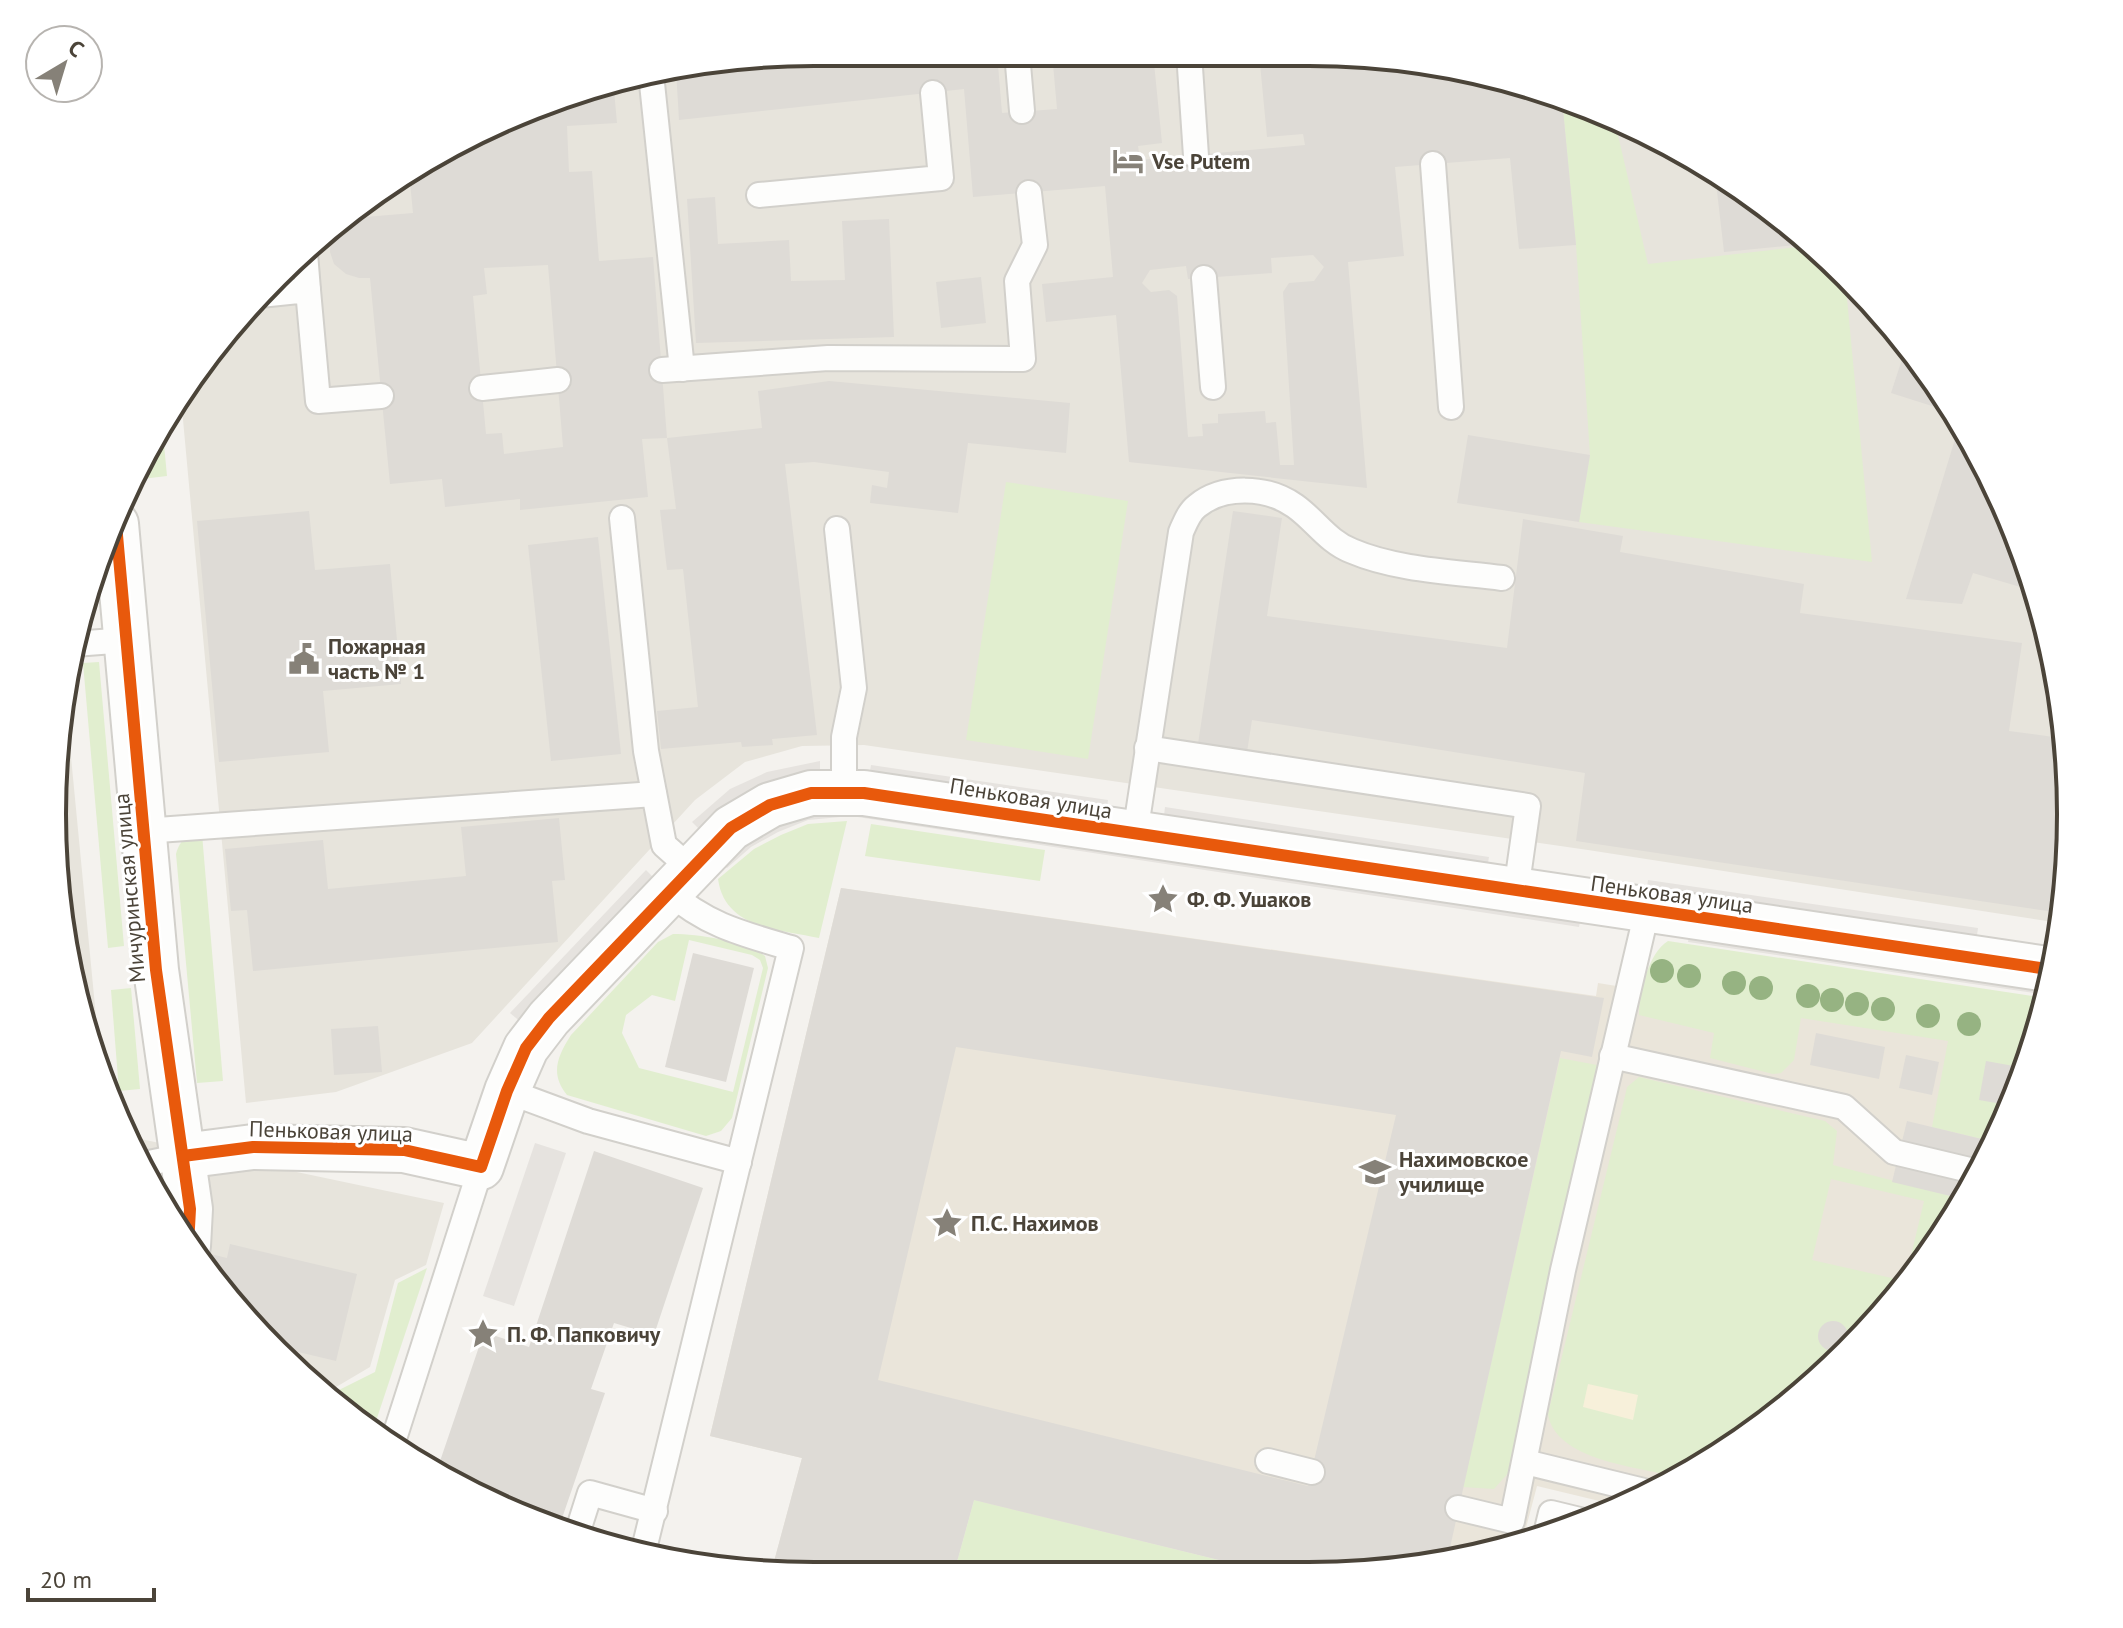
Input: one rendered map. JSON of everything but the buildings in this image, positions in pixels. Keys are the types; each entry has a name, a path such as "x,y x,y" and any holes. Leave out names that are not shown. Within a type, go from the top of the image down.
{"street":[{"name":"Мичуринская улица","path":"107,582 127,640 156,970 164,1160 190,1209 189,1225"},
{"name":"Пеньковая улица","path":"164,1160 253,1147 404,1150 481,1167 507,1091 526,1048 549,1018 731,828 770,805 811,793 844,792 2041,968"}],"lane":[{"path":"1018,66 1022,111"},
{"path":"1190,66 1196,156"},
{"path":"652,84 672,370 828,358 1023,359 1017,281 1035,245 1029,193"},
{"path":"759,195 941,178 933,93"},
{"path":"1433,164 1451,407"},
{"path":"306,266 318,401 381,396"},
{"path":"1204,278 1213,387"},
{"path":"278,293 308,290"},
{"path":"482,388 558,380"},
{"path":"1135,834 1181,532 1194,508 1212,496 1237,490 1267,494 1294,505 1319,530 1348,550 1378,561 1502,578"},
{"path":"622,518 646,751 664,845 690,911 726,929 791,948 646,1543"},
{"path":"837,529 854,688 844,737 844,792"},
{"path":"86,644 127,640"},
{"path":"1147,748 1528,806 1516,891"},
{"path":"144,831 654,794"},
{"path":"1512,1521 1563,1270 1647,911"},
{"path":"1612,1056 1844,1107 1894,1152 1967,1169"},
{"path":"507,1091 588,1121 739,1162"},
{"path":"395,1434 481,1167"},
{"path":"1268,1461 1312,1472"},
{"path":"1525,1462 1633,1488"},
{"path":"580,1524 590,1493 655,1511"},
{"path":"1458,1508 1530,1528"},
{"path":"1549,1522 1551,1513 1564,1516"}],"shaded area":[{"path":"814,66 1309,66 1407,72 1455,80 1503,91 1595,123 1640,143 1725,192 1802,252 1871,321 1931,398 1957,440 2000,528 2032,620 2051,716 2055,765 2057,814 2049,921 1588,850 864,745 802,746 745,762 695,800 472,1043 336,1092 246,1103 182,413 221,359 285,285 321,252 398,192 483,143 528,123 620,91 716,72"},
{"path":"70,744 97,1026 80,960 72,912 66,814"},
{"path":"820,761 820,779 704,834 692,822 730,789 767,772"},
{"path":"871,765 1108,800 1106,817 868,784"},
{"path":"807,806 1582,911 1579,927 851,816 808,820 778,832 751,847 727,868 716,857"},
{"path":"1165,807 1489,857 1486,874 1163,824"},
{"path":"646,870 657,881 522,1023 510,1013"},
{"path":"1648,880 1978,928 1976,943 1646,894"},
{"name":"Нахимовское училище","path":"841,888 1596,996 1598,983 2018,1051 1980,1145 1957,1188 1902,1269 1838,1343 1802,1376 1725,1436 1640,1485 1602,1502 1537,1486 1526,1530 1503,1537 1433,1552 1352,1560 1227,1562 974,1501 957,1562 774,1560 802,1458 710,1436"},
{"path":"1690,928 2039,979 2035,993 1688,942"},
{"path":"140,1139 444,1203 426,1265 395,1280 370,1367 335,1388 285,1343 252,1307 192,1230"},
{"path":"535,1143 566,1153 514,1306 483,1296"}],"green space":[{"path":"1563,111 1617,133 1648,264 1796,247 1838,285 1847,294 1872,562 1579,522 1590,455"},
{"path":"164,444 167,476 145,479"},
{"path":"1006,482 1128,501 1088,759 966,740"},
{"path":"99,662 124,946 108,948 83,663"},
{"path":"847,821 819,938 756,924 731,908 718,879 754,849 808,824"},
{"path":"871,824 1045,850 1040,881 865,856"},
{"path":"202,834 223,1081 197,1083 176,854 185,839"},
{"path":"673,934 721,939 765,956 768,968 732,1118 721,1131 706,1136 567,1095 558,1080 559,1058 571,1035 658,942","holes":["689,940 752,955 760,960 763,968 733,1092 639,1068 622,1033 626,1015 652,995 675,1001"]},
{"path":"1668,941 2035,996 2017,1054 1983,1139 1932,1127 1948,1041 1801,1018 1794,1060 1781,1073 1773,1074 1710,1058 1714,1033 1639,1015 1646,974 1661,946"},
{"path":"131,988 140,1089 119,1089 111,990"},
{"path":"1560,1058 1597,1065 1512,1469 1494,1489 1463,1487"},
{"path":"1639,1077 1825,1121 1837,1131 1833,1165 1952,1196 1911,1257 1924,1201 1831,1179 1812,1260 1894,1279 1838,1343 1802,1376 1725,1436 1683,1462 1662,1473 1600,1459 1565,1442 1554,1430 1548,1414 1627,1087"},
{"path":"427,1268 376,1420 338,1390 375,1372 398,1283"},
{"path":"974,1500 1227,1562 957,1562"}],"sand":[{"path":"1588,1384 1638,1395 1633,1420 1583,1407"}],"cycle path":[{"path":"118,542 156,970 190,1209 189,1225"},
{"path":"183,1156 253,1147 404,1150 481,1167 507,1091 526,1048 549,1018 731,828 770,805 811,793 864,793 2041,968"}],"place":[{"name":"Vse Putem","path":"1128,161"},
{"name":"Пожарная часть № 1","path":"304,659"},
{"name":"Ф. Ф. Ушаков","path":"1163,899"},
{"name":"Нахимовское училище","path":"1375,1172"},
{"name":"П.С. Нахимов","path":"947,1223"},
{"name":"П. Ф. Папковичу","path":"483,1334"}]}
